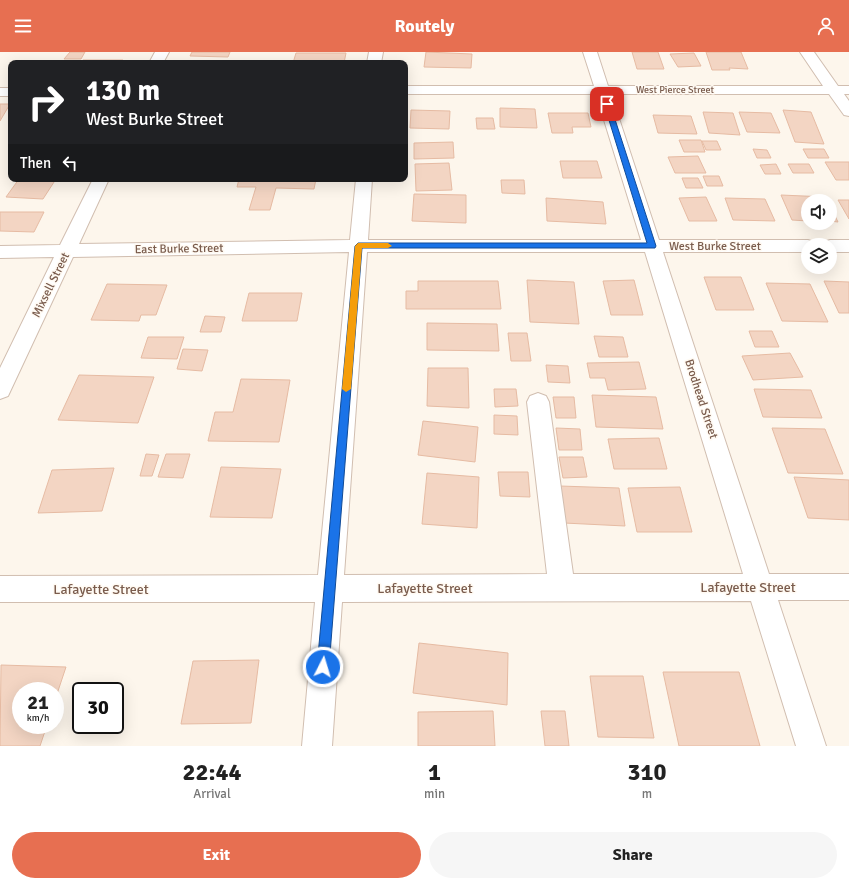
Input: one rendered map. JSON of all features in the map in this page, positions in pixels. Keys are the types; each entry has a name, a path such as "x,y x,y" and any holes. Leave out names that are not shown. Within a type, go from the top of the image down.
{"street":[{"name":"Brodhead Street","path":"590,52 811,746"},
{"path":"807,52 849,112"},
{"name":"West Pierce Street","path":"408,90 849,90"},
{"name":"Mixsell Street","path":"0,390 100,182"},
{"path":"317,746 364,182"},
{"name":"West Burke Street","path":"358,246 801,246"},
{"name":"East Burke Street","path":"0,252 358,246"},
{"path":"837,246 849,246"},
{"path":"538,402 562,588"},
{"name":"Lafayette Street","path":"0,589 849,587"}],"building":[{"path":"70,52 85,52 81,59 64,59"},
{"path":"192,52 230,52 228,57 190,56"},
{"path":"426,52 472,54 471,68 424,67"},
{"path":"632,52 658,52 664,69 637,69"},
{"path":"706,52 741,52 748,69 729,68 730,70 712,70"},
{"path":"296,53 346,53 345,60 294,60"},
{"path":"694,53 701,66 678,67 670,54"},
{"path":"0,104 8,104 8,107 0,121"},
{"path":"500,108 535,109 537,128 500,127"},
{"path":"411,110 450,111 449,129 410,128"},
{"path":"783,110 811,112 824,144 795,142"},
{"path":"703,112 733,113 740,135 709,133"},
{"path":"739,112 771,113 780,133 747,132"},
{"path":"548,113 588,113 591,127 572,127 573,133 552,133"},
{"path":"653,115 691,116 697,134 658,133"},
{"path":"476,118 493,118 495,129 477,129"},
{"path":"679,140 701,140 705,152 684,152"},
{"path":"702,141 717,141 721,150 706,150"},
{"path":"453,142 454,158 414,159 414,143"},
{"path":"753,149 767,150 771,158 757,158"},
{"path":"803,149 824,149 829,158 808,158"},
{"path":"698,156 706,173 675,173 668,157"},
{"path":"560,161 597,161 602,178 563,178"},
{"path":"825,162 849,162 849,180 836,180"},
{"path":"449,163 452,190 416,191 415,164"},
{"path":"776,164 781,174 765,174 760,165"},
{"path":"788,164 809,164 814,173 793,173"},
{"path":"703,176 719,176 723,186 707,186"},
{"path":"682,178 698,178 703,188 686,188"},
{"path":"501,180 524,180 525,194 502,193"},
{"path":"17,182 54,182 43,199 6,197"},
{"path":"238,182 315,182 314,189 276,188 270,210 249,210 256,187 237,187"},
{"path":"414,194 466,195 466,223 412,221"},
{"path":"781,195 801,196 801,221 792,220"},
{"path":"706,197 717,221 689,221 679,198"},
{"path":"546,198 603,202 606,224 547,221"},
{"path":"725,198 765,199 775,221 733,220"},
{"path":"838,200 849,200 849,219"},
{"path":"0,212 44,212 34,232 0,231"},
{"path":"704,277 741,277 754,310 716,310"},
{"path":"527,280 574,282 579,324 530,322"},
{"path":"634,280 643,315 611,315 603,281"},
{"path":"418,281 498,281 501,309 406,309 406,291 418,291"},
{"path":"824,281 849,282 849,313 839,313"},
{"path":"766,283 810,284 828,322 782,321"},
{"path":"107,284 167,285 156,315 141,315 139,321 91,320"},
{"path":"249,293 302,293 297,321 242,321"},
{"path":"205,316 225,317 221,332 200,332"},
{"path":"427,323 497,324 499,351 427,350"},
{"path":"749,331 772,331 779,347 755,347"},
{"path":"508,333 527,333 531,361 511,361"},
{"path":"594,336 623,337 628,357 599,357"},
{"path":"148,337 184,337 177,359 141,358"},
{"path":"183,349 208,350 202,371 177,369"},
{"path":"790,353 803,377 753,380 742,356"},
{"path":"639,362 646,389 608,390 605,378 590,378 587,363"},
{"path":"546,365 568,366 570,383 548,382"},
{"path":"428,368 468,368 469,408 427,406"},
{"path":"79,375 154,377 138,423 58,420"},
{"path":"241,379 290,380 279,442 208,441 215,412 233,412"},
{"path":"494,389 516,389 518,406 495,407"},
{"path":"754,389 811,390 822,418 763,417"},
{"path":"592,395 656,397 663,429 596,427"},
{"path":"553,397 574,397 576,418 556,418"},
{"path":"494,415 517,416 518,435 494,434"},
{"path":"423,421 478,427 475,462 418,455"},
{"path":"556,428 580,429 582,450 559,450"},
{"path":"772,428 825,429 843,474 788,473"},
{"path":"659,438 667,469 614,469 608,439"},
{"path":"146,454 159,455 152,476 140,476"},
{"path":"166,454 190,454 183,478 158,477"},
{"path":"559,457 583,457 587,477 563,478"},
{"path":"221,467 281,469 272,518 210,517"},
{"path":"114,468 102,511 38,513 52,470"},
{"path":"498,472 528,472 530,497 500,496"},
{"path":"427,473 479,477 477,528 422,524"},
{"path":"794,477 849,480 849,520 808,518"},
{"path":"560,486 619,488 625,526 564,523"},
{"path":"680,487 692,532 637,532 628,488"},
{"path":"419,643 508,653 507,705 413,693"},
{"path":"259,660 251,723 181,724 193,661"},
{"path":"1,665 66,667 61,682 12,682 12,734 44,734 40,746 0,746"},
{"path":"663,672 739,672 760,746 679,746"},
{"path":"590,676 643,676 654,738 598,737"},
{"path":"493,711 495,746 418,746 418,712"},
{"path":"541,711 565,711 569,746 545,746"}],"slow traffic":[{"path":"346,389 358,246 388,246"}],"route":[{"path":"323,667 358,246 652,246 607,104"}]}
